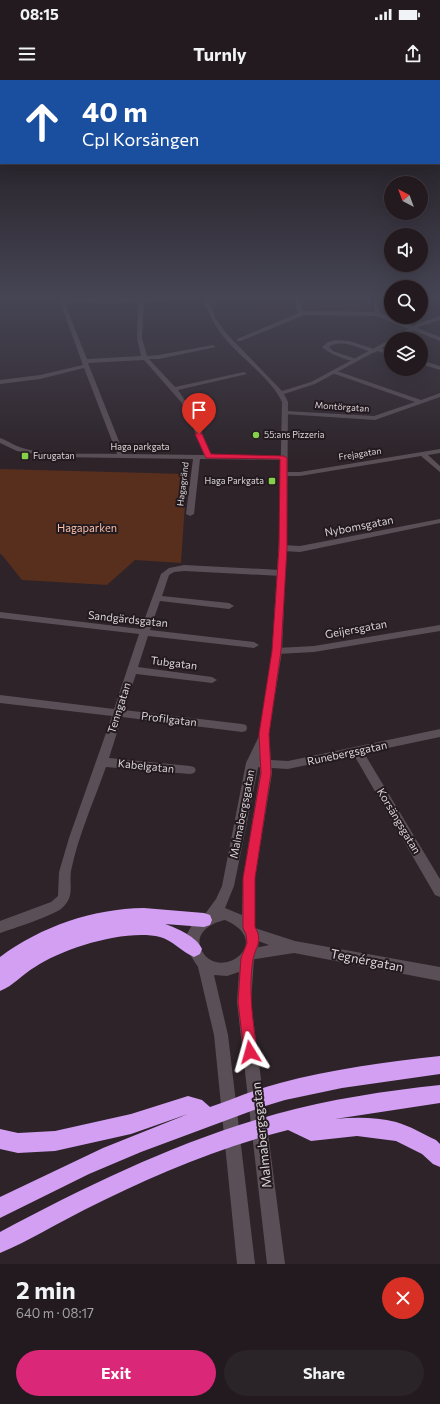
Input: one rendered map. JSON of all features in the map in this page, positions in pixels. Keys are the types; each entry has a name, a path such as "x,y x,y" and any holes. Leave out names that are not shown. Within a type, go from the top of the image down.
{"highway":[{"path":"0,967 30,946 92,921 129,916 207,918"},
{"path":"0,983 8,975 39,955 74,940 105,932 143,929 162,930 194,949"},
{"path":"0,1208 68,1174 126,1148 208,1117 284,1091 400,1070 440,1065"},
{"path":"0,1243 62,1209 194,1151 290,1120 345,1108 440,1094"},
{"path":"0,1139 18,1143 55,1141 132,1124 185,1105 195,1107 208,1117"},
{"path":"290,1120 311,1131 338,1127 366,1126 397,1132 429,1147 440,1157"}],"street":[{"path":"81,352 121,456"},
{"path":"143,352 145,358 185,403 208,456"},
{"path":"0,382 40,377 86,364 159,358 187,352"},
{"name":"Malmabergsgatan","path":"207,918 221,903 228,886 252,763 264,734 277,651 283,548 283,474 286,413 291,399 281,393 242,352"},
{"path":"331,352 356,360"},
{"path":"291,399 313,383 371,352"},
{"path":"428,364 440,368"},
{"path":"334,372 421,402"},
{"path":"174,389 244,374"},
{"path":"281,393 313,383"},
{"name":"Montörgatan","path":"286,413 375,418 440,395"},
{"name":"Haga parkgata","path":"1,442 22,450 36,453 121,456 284,458"},
{"name":"Frejagatan","path":"283,474 300,474 440,451"},
{"path":"423,454 440,470"},
{"name":"Hagagränd","path":"190,514 197,456"},
{"name":"Nybomsgatan","path":"283,548 300,549 440,521"},
{"name":"Tenngatan","path":"5,925 56,906 64,898 65,872 74,838 102,762 165,574 172,570 184,568 281,573"},
{"path":"156,598 229,606"},
{"name":"Sandgärdsgatan","path":"0,616 254,645"},
{"name":"Geijersgatan","path":"277,651 314,649 440,628"},
{"name":"Tubgatan","path":"132,670 212,680"},
{"name":"Profilgatan","path":"0,699 242,728"},
{"name":"Runebergsgatan","path":"252,763 288,765 440,733"},
{"name":"Malmabergsgatan","path":"250,931 249,878 267,764 264,734"},
{"name":"Korsängsgatan","path":"357,751 440,891"},
{"name":"Kabelgatan","path":"102,762 190,770"},
{"path":"225,914 236,917 246,923 250,931 253,943 249,956 243,963 232,968 220,970 208,966 199,959 194,949 193,938 196,928 207,918 225,914"},
{"name":"Tegnérgatan","path":"250,931 294,947 322,950 366,961 440,974"},
{"name":"Tegnérgatan","path":"249,956 294,947"},
{"name":"Malmabergsgatan","path":"249,956 244,1002 276,1264"},
{"path":"204,963 215,1002 222,1035 246,1264"}],"green space":[{"name":"Hagaparken","path":"0,469 187,474 181,563 135,560 107,585 22,580 0,554"}],"place":[{"name":"55:ans Pizzeria","path":"256,435"},
{"name":"Furugatan","path":"25,456"},
{"name":"Haga Parkgata","path":"272,481"}],"route":[{"path":"199,434 208,456 284,458 283,548 277,651 264,734 267,764 266,773 256,826 249,878 249,928 252,933 253,943 250,954 247,958 244,1002 250,1052"}]}
